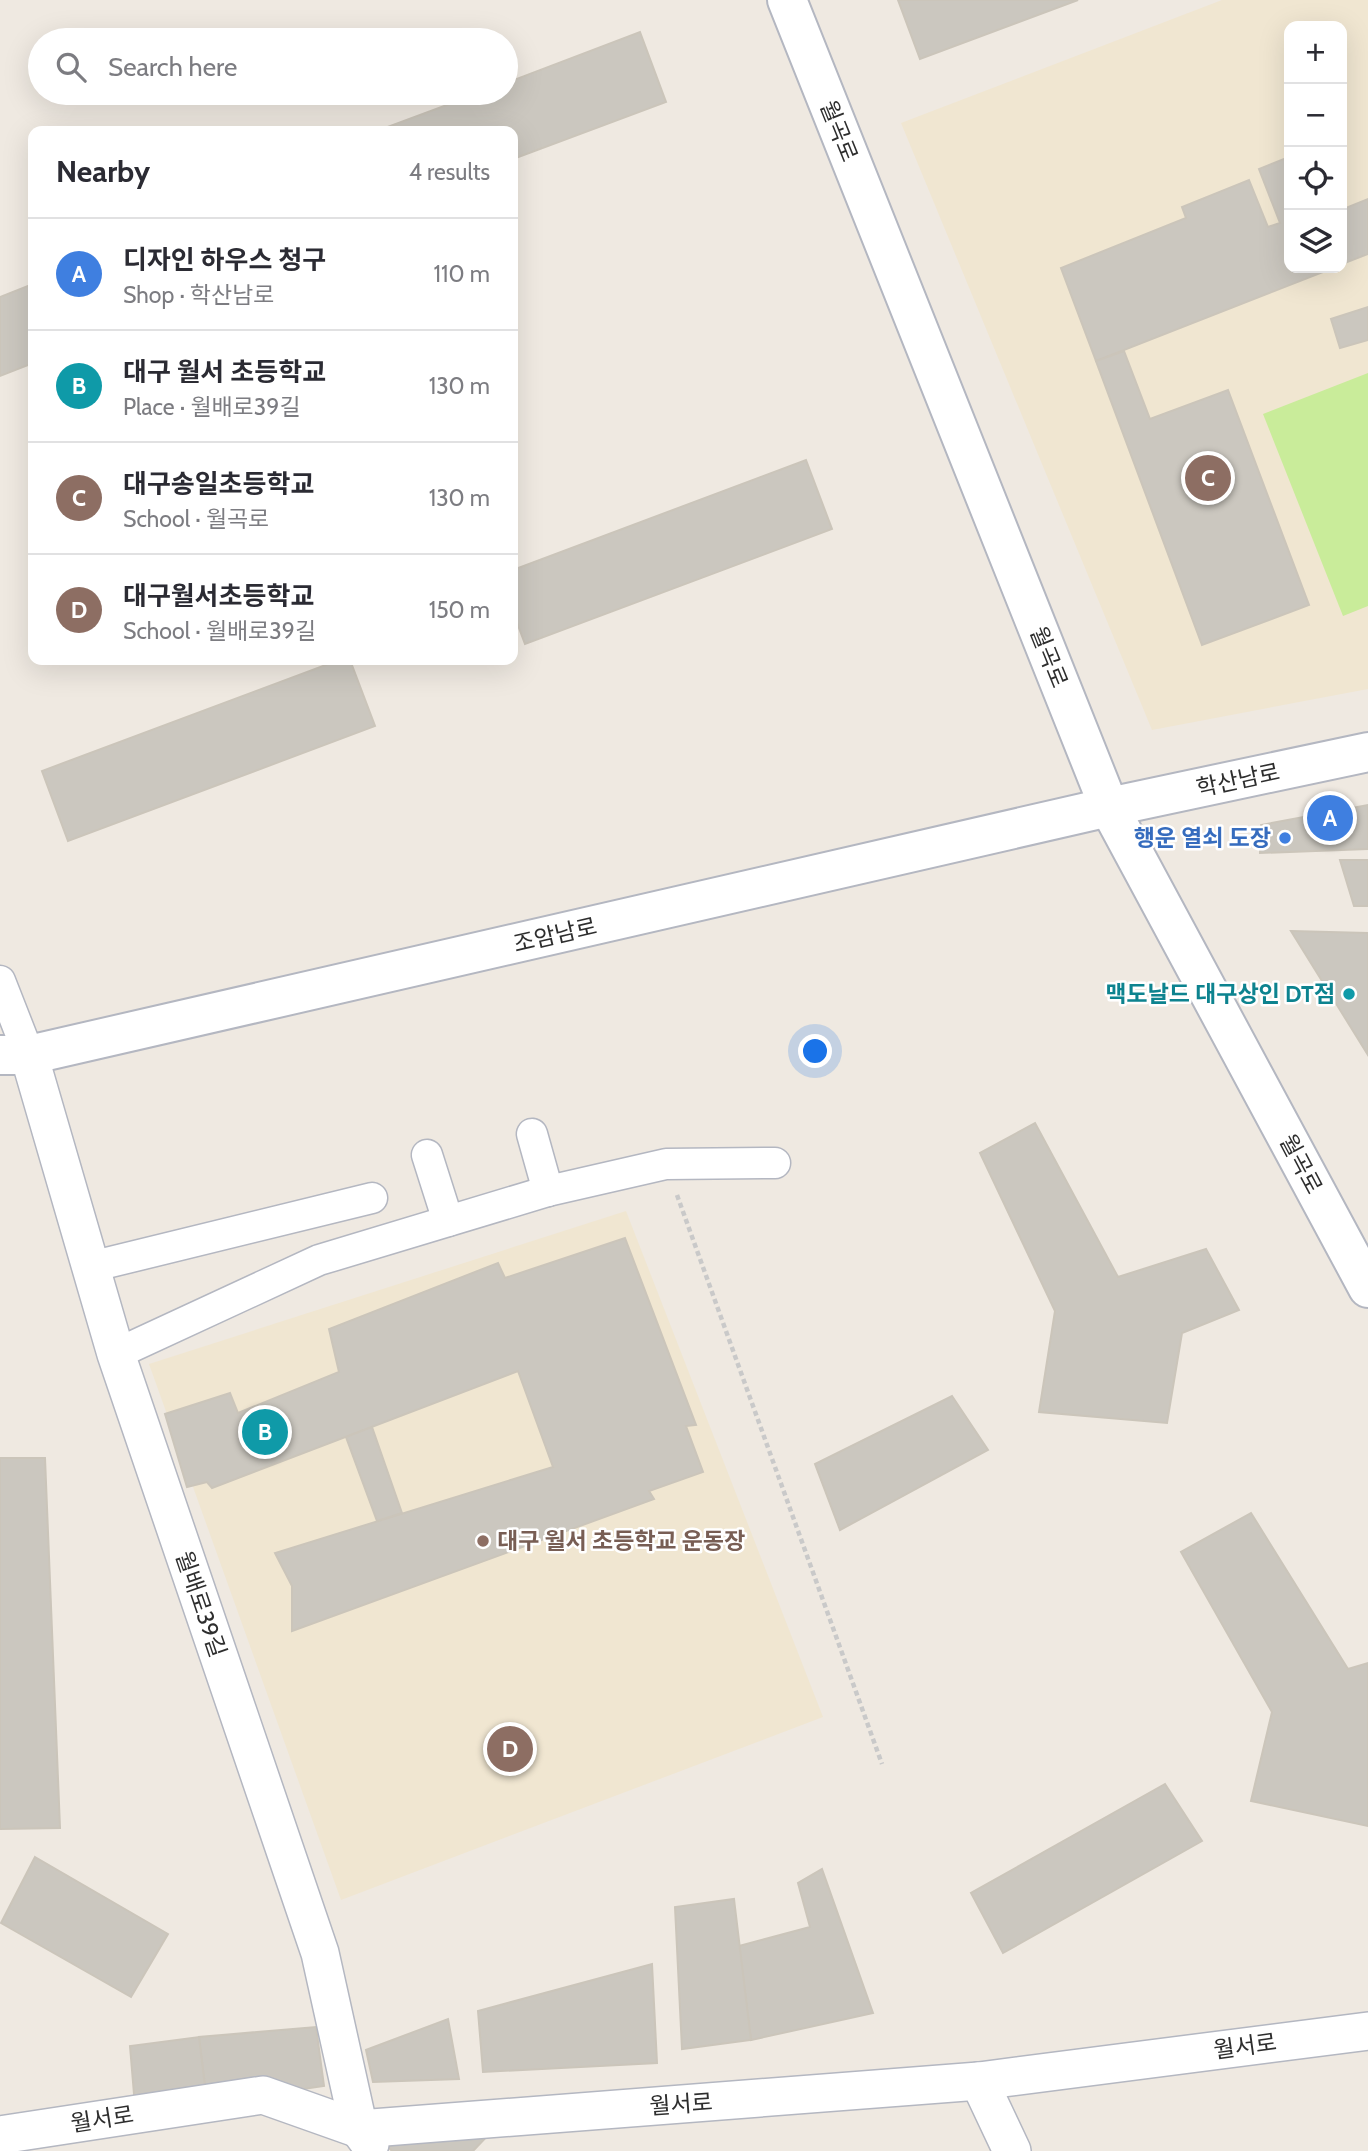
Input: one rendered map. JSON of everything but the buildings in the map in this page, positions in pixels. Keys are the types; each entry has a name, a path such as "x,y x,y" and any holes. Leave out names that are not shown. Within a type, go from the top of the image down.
{"main road":[{"name":"월곡로","path":"787,0 1109,807 1368,1288"},
{"name":"학산남로","path":"1109,807 1368,752"},
{"name":"조암남로","path":"15,1055 1109,807"}],"street":[{"path":"0,981 15,1055"},
{"name":"월배로39길","path":"15,1055 90,1267 116,1354 320,1953 367,2140"},
{"path":"532,1134 548,1191"},
{"path":"427,1156 448,1221"},
{"path":"116,1354 319,1260 548,1191 666,1164 775,1163"},
{"path":"90,1267 372,1198"},
{"name":"월서로","path":"0,2135 263,2095 367,2140 979,2081 1368,2031"},
{"path":"979,2081 1012,2151"}],"path":[{"path":"666,1164 882,1765"}],"shaded area":[{"path":"1222,0 1368,0 1368,689 1152,730 901,123"},
{"name":"대구 월서 초등학교 운동장","path":"626,1211 823,1717 341,1900 149,1364"}],"green space":[{"path":"1368,373 1368,606 1343,616 1263,414"}],"place":[{"name":"대구송일초등학교","path":"1208,478"},
{"name":"디자인 하우스 청구","path":"1330,818"},
{"name":"행운 열쇠 도장","path":"1285,838"},
{"name":"맥도날드 대구상인 DT점","path":"1349,994"},
{"name":"대구 월서 초등학교","path":"265,1432"},
{"name":"대구 월서 초등학교 운동장","path":"483,1541"},
{"name":"대구월서초등학교","path":"510,1749"}]}
